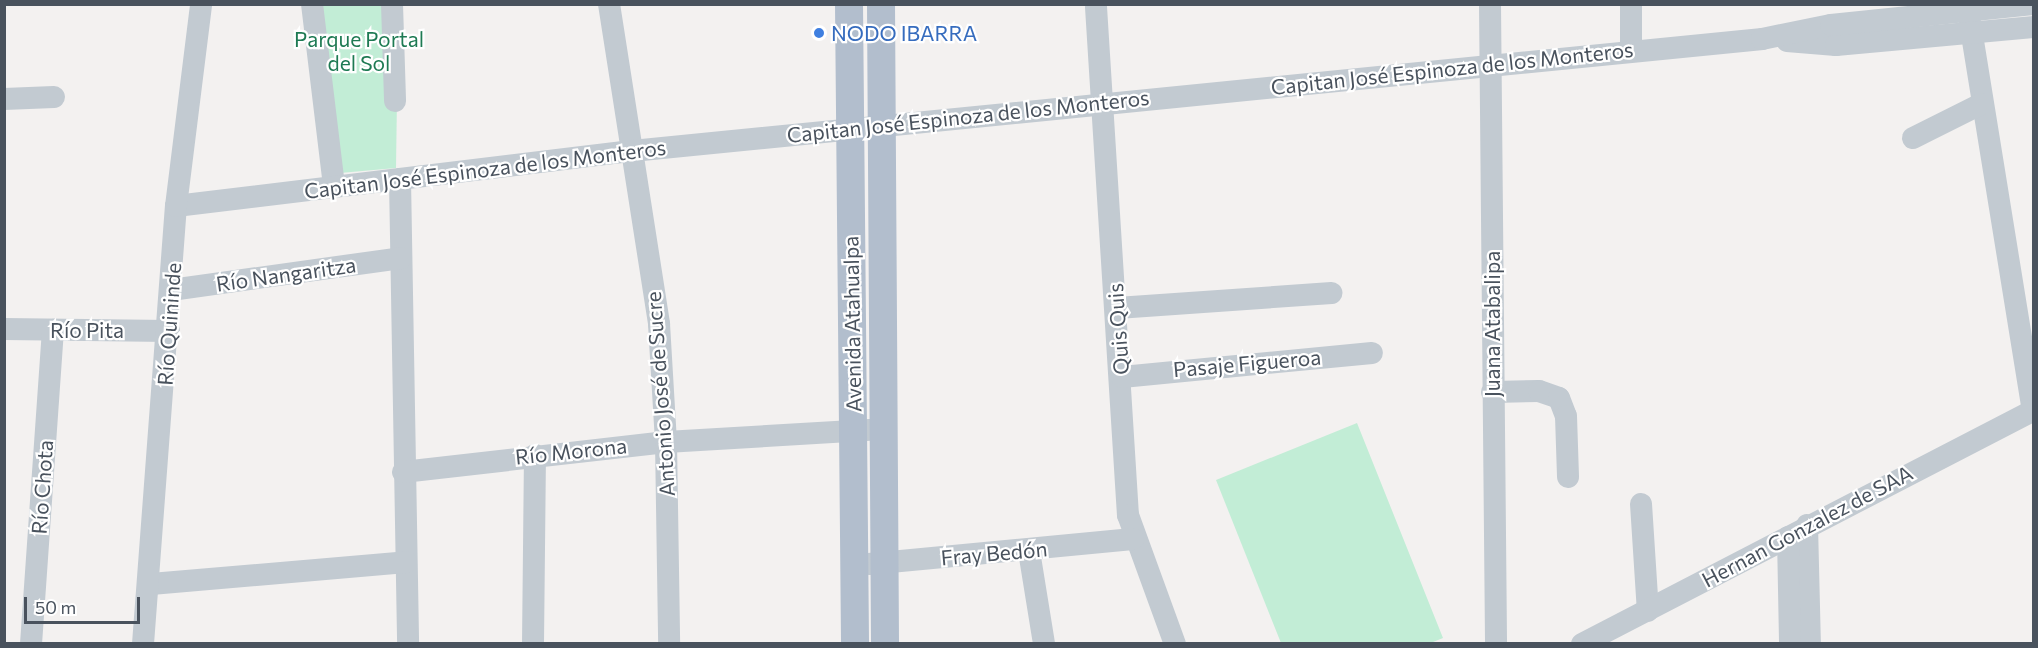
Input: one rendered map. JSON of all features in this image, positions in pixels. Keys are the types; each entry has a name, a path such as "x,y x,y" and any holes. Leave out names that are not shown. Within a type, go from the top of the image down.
{"main road":[{"name":"Avenida Atahualpa","path":"849,4 855,644"},
{"name":"Avenida Atahualpa","path":"881,4 885,644"}],"street":[{"name":"Río Quininde","path":"143,644 151,585 176,206 201,4"},
{"path":"312,4 334,187"},
{"path":"392,4 395,101"},
{"name":"Antonio José de Sucre","path":"609,4 659,324 666,442 669,644"},
{"name":"Juana Atabalipa","path":"1490,4 1496,644"},
{"path":"1631,4 1632,49"},
{"name":"Capitan José Espinoza de los Monteros","path":"176,206 632,151 849,128 1632,49 1762,39 1831,25 1968,8 2033,4"},
{"name":"Quis Quis","path":"1096,7 1133,539 1175,644"},
{"path":"1968,8 1981,104 2033,410"},
{"name":"Capitan José Espinoza de los Monteros","path":"1762,39 1836,45 2034,27"},
{"path":"4,99 54,97"},
{"path":"1913,138 1981,104"},
{"path":"400,179 403,472 408,644"},
{"name":"Río Nangaritza","path":"171,290 401,258"},
{"path":"1117,308 1331,293"},
{"name":"Río Pita","path":"4,329 169,331"},
{"name":"Río Chota","path":"31,644 53,330"},
{"name":"Pasaje Figueroa","path":"1122,377 1372,353"},
{"path":"1492,392 1539,391 1559,398 1566,416 1568,477"},
{"name":"Hernan Gonzalez de SAA","path":"1582,644 2033,410"},
{"name":"Río Morona","path":"403,472 535,455 666,442 883,429"},
{"path":"533,644 535,455"},
{"path":"1641,504 1648,611"},
{"path":"1790,644 1797,531"},
{"path":"1797,531 1810,644"},
{"name":"Fray Bedón","path":"854,565 1029,551 1133,539"},
{"path":"1029,551 1044,644"},
{"path":"151,585 406,562"}],"green space":[{"name":"Parque Portal del Sol","path":"321,5 386,5 397,98 396,168 340,173"},
{"path":"1357,423 1443,638 1428,644 1281,643 1216,480"}],"place":[{"name":"NODO IBARRA","path":"819,33"}]}
